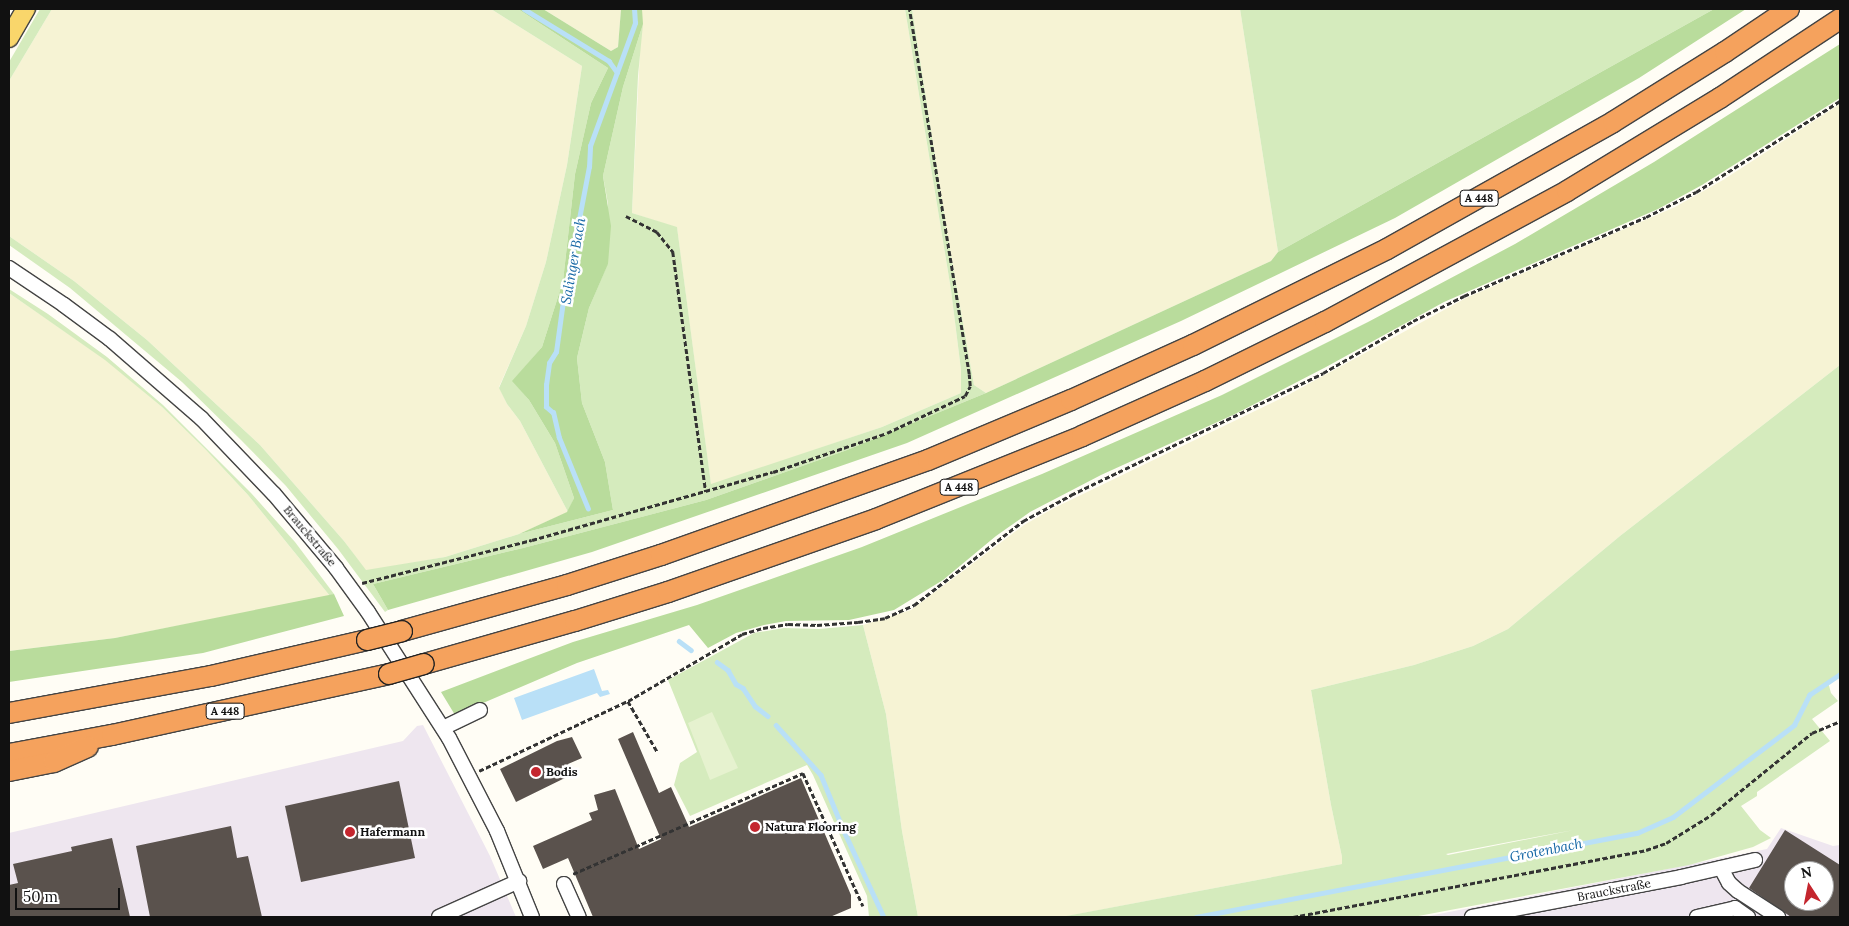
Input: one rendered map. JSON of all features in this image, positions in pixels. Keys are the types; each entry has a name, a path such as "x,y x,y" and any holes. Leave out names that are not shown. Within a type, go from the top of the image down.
{"highway":[{"name":"A 448","path":"9,713 211,676 402,631 567,585 750,524 928,460 1097,389 1193,345 1387,249 1612,122 1718,57 1789,9"},
{"name":"A 448","path":"9,754 112,735 389,674 593,616 830,536 979,479 1205,381 1325,322 1567,191 1720,98 1840,19"},
{"path":"9,771 54,762 112,735"}],"main road":[{"path":"9,38 26,9"}],"street":[{"name":"Brauckstraße","path":"9,268 110,339 201,418 239,456 304,528 352,588 443,728 469,775 519,881 532,917"},
{"path":"443,728 480,710"},
{"name":"Brauckstraße","path":"1472,917 1755,860"},
{"path":"1721,868 1729,883 1738,891 1778,917"},
{"path":"439,917 519,881"},
{"path":"564,884 579,917"},
{"path":"1697,917 1735,908 1748,917"}],"path":[{"path":"352,588 365,582 532,540 602,519 706,492 887,433 958,401 965,396 968,391 969,374 908,9"},
{"path":"469,775 628,701 749,632 788,624 817,625 885,618 914,605 1023,521 1071,495 1323,373 1413,321 1464,296 1646,217 1696,192 1840,101"},
{"path":"626,216 657,232 673,252 706,492"},
{"path":"628,701 658,753"},
{"path":"1293,917 1646,850 1666,843 1711,815 1812,733 1840,721"},
{"path":"564,884 570,875 803,773 864,906"}],"shaded area":[{"path":"52,9 491,9 582,66 567,165 546,262 526,326 499,387 507,404 520,421 568,512 519,534 445,557 366,571 344,541 260,445 147,340 74,281 9,236 9,81"},
{"path":"543,9 621,9 618,47 611,51"},
{"path":"642,9 905,9 951,290 961,370 961,393 882,427 711,485 677,228 632,213"},
{"path":"912,9 1240,9 1278,252 1271,261 986,393 974,385 946,227"},
{"path":"1840,104 1840,365 1620,536 1508,629 1473,646 1414,665 1311,690 1342,864 1062,917 918,917 902,831 886,714 863,625 911,610 1024,525 1054,508 1288,395 1466,298 1675,207 1723,180"},
{"path":"9,293 106,360 162,407 248,495 330,596 115,638 9,651"},
{"path":"423,725 490,856 516,917 9,917 9,833 403,741 417,726"},
{"path":"1781,828 1833,846 1840,845 1840,917 1424,917 1767,849"}],"green space":[{"path":"40,9 52,9 9,81 9,62"},
{"path":"491,9 518,9 608,68 591,103 575,174 563,281 542,347 513,381 529,400 555,443 574,498 568,512 520,421 507,404 499,388 526,326 546,262 567,165 582,66"},
{"path":"518,9 543,9 611,51 618,47 621,9 642,9 643,24 623,87 603,176 611,226 608,264 589,308 577,358 582,403 605,462 613,510 519,534 567,512 574,498 555,443 529,400 512,381 542,347 563,281 575,174 591,103 608,68"},
{"path":"905,9 912,9 946,227 974,385 986,393 847,450 706,500 523,548 373,584 388,610 385,612 338,549 286,486 182,382 70,288 9,245 9,236 74,281 147,340 260,445 344,541 366,570 445,557 519,534 613,510 605,462 582,403 577,358 589,308 608,263 608,204 603,176 623,87 643,24 638,76 632,213 677,227 711,484 882,427 961,393 961,370 951,290"},
{"path":"1240,9 1714,9 1278,252"},
{"path":"1714,9 1746,9 1639,78 1395,218 1181,321 907,443 592,552 388,610 373,584 523,548 706,500 847,450 986,393 1271,261 1278,252"},
{"path":"1840,44 1840,98 1702,185 1658,209 1444,302 1326,367 1235,414 1101,475 1030,512 996,536 943,580 894,610 849,620 786,621 764,625 736,633 708,648 689,625 577,663 455,715 441,692 573,642 697,605 862,547 1042,474 1222,395 1368,322 1515,244 1654,162"},
{"path":"9,289 48,314 107,357 163,405 251,493 295,542 334,594 330,596 248,495 162,407 105,360 9,293"},
{"path":"1840,365 1840,674 1828,682 1831,693 1838,701 1812,719 1830,741 1757,792 1757,796 1741,806 1760,830 1771,838 1753,847 1689,865 1413,917 1061,917 1342,864 1311,690 1414,665 1473,646 1508,629 1620,536","holes":["1574,830 1448,855 1446,854"]},
{"path":"334,594 344,616 203,653 9,682 9,651 115,638"},
{"path":"863,625 886,714 902,831 918,917 869,917 867,896 807,765 690,816 674,785 680,763 697,752 668,680 754,633 784,628 819,629"},
{"path":"712,712 738,768 710,780 688,723"}],"water":[{"path":"594,669 602,691 608,690 610,694 600,697 597,693 522,720 514,698"}],"building":[{"name":"Natura Flooring","path":"633,732 659,793 671,787 689,827 801,778 851,895 851,908 830,917 593,917 568,858 543,869 533,846 592,820 589,813 598,810 594,795 615,789 639,849 661,839 618,739"},
{"name":"Bodis","path":"572,737 582,758 568,764 573,774 516,802 500,769 557,741"},
{"name":"Hafermann","path":"399,781 415,858 301,882 285,806"},
{"path":"231,826 237,858 248,856 262,917 150,917 136,846"},
{"path":"1785,830 1834,861 1784,861 1784,911 1834,911 1834,861 1840,865 1840,917 1791,917 1749,888"},
{"path":"112,838 130,917 9,917 9,885 18,883 13,864 72,851 71,847"}],"waterway":[{"path":"524,9 609,61 617,72"},
{"name":"Salinger Bach","path":"588,509 559,438 553,413 546,407 546,385 549,363 556,352 562,308 589,167 590,146 635,23 634,9"},
{"name":"Salinger Bach","path":"679,641 691,650"},
{"name":"Salinger Bach","path":"717,662 728,670 736,684 743,688 755,706 768,716"},
{"name":"Grotenbach","path":"1196,917 1637,833 1673,817 1794,725 1809,695 1840,674"},
{"name":"Salinger Bach","path":"776,725 821,775 844,831 884,917"}],"place":[{"name":"Bodis","path":"536,772"},
{"name":"Natura Flooring","path":"755,827"},
{"name":"Hafermann","path":"350,832"}]}
